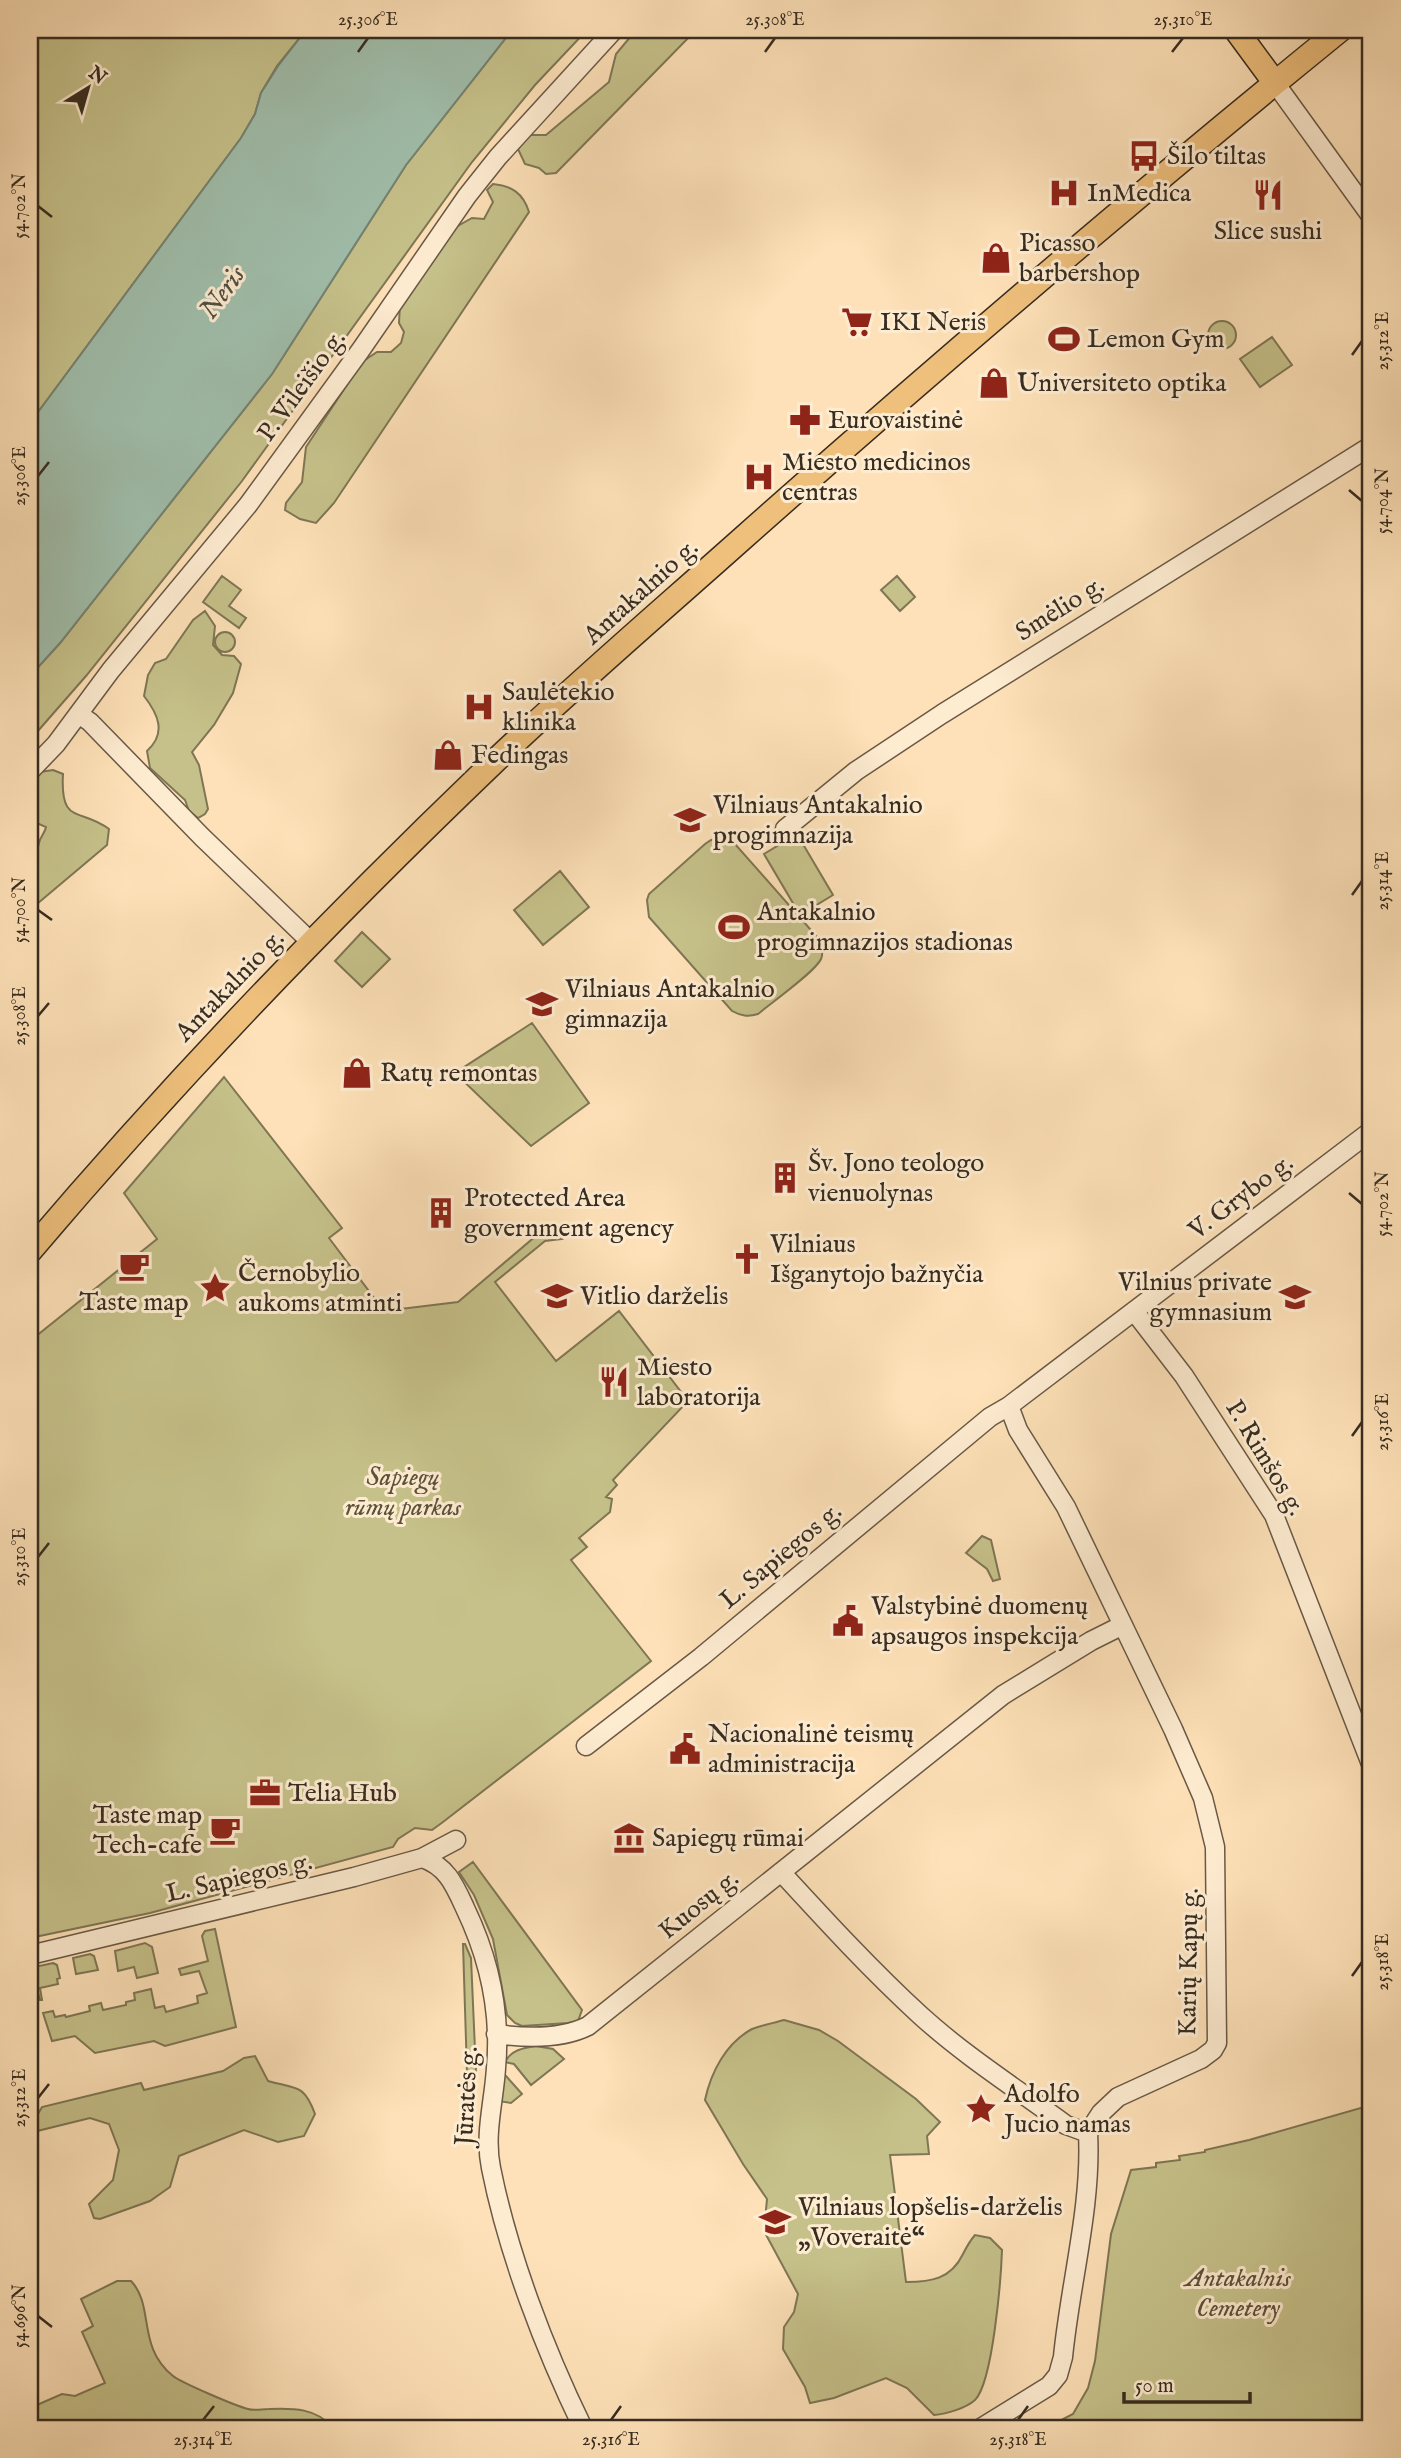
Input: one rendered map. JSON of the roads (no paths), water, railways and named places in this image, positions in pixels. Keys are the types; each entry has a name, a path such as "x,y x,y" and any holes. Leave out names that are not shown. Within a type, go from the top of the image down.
{"main road":[{"path":"1236,30 1275,83"},
{"name":"Antakalnio g.","path":"30,1251 187,1071 311,942 496,760 1069,253 1340,30"}],"street":[{"name":"P. Vileišio g.","path":"30,771 80,715 111,670 248,505 360,351 467,196 539,110 614,30"},
{"path":"1275,83 1371,216"},
{"name":"Smėlio g.","path":"785,828 856,771 942,714 1371,446"},
{"path":"80,715 311,942"},
{"name":"V. Grybo g.","path":"1009,1406 1371,1131"},
{"name":"P. Rimšos g.","path":"1134,1311 1184,1376 1274,1515 1371,1764"},
{"name":"Karių Kapų g.","path":"1009,1406 1018,1430 1066,1507 1178,1740 1209,1819 1215,1847 1217,2043 1213,2050 1201,2059 1118,2097 1101,2113 1087,2133"},
{"name":"L. Sapiegos g.","path":"586,1746 701,1657 990,1417 1009,1406"},
{"name":"Kuosų g.","path":"496,2034 555,2034 577,2032 588,2026 1003,1695 1091,1641 1123,1625"},
{"name":"L. Sapiegos g.","path":"30,1955 289,1894 422,1858 456,1840"},
{"name":"Jūratės g.","path":"422,1858 446,1872 469,1916 489,1967 497,2066 488,2127 488,2146 495,2188 515,2258 548,2348 583,2428"},
{"path":"781,1872 848,1944 930,2024 1066,2125 1087,2133 1089,2154 1082,2218 1063,2357 1058,2375 1049,2386 981,2428"}],"water":[{"name":"Neris","path":"306,30 512,30 406,165 272,374 60,643 30,676 30,423 241,138 255,114 261,93"}],"place":[{"name":"Šilo tiltas","path":"1144,156"},
{"name":"InMedica","path":"1064,193"},
{"name":"Slice sushi","path":"1268,195"},
{"name":"Picasso barbershop","path":"996,258"},
{"name":"IKI Neris","path":"857,322"},
{"name":"Lemon Gym","path":"1064,339"},
{"name":"Universiteto optika","path":"994,383"},
{"name":"Eurovaistinė","path":"805,420"},
{"name":"Miesto medicinos centras","path":"759,477"},
{"name":"Saulėtekio klinika","path":"479,707"},
{"name":"Fedingas","path":"448,755"},
{"name":"Vilniaus Antakalnio progimnazija","path":"690,820"},
{"name":"Antakalnio progimnazijos stadionas","path":"734,927"},
{"name":"Vilniaus Antakalnio gimnazija","path":"542,1004"},
{"name":"Ratų remontas","path":"357,1073"},
{"name":"Šv. Jono teologo vienuolynas","path":"785,1178"},
{"name":"Protected Area government agency","path":"441,1213"},
{"name":"Vilniaus Išganytojo bažnyčia","path":"747,1259"},
{"name":"Taste map","path":"134,1266"},
{"name":"Černobylio aukoms atminti","path":"215,1288"},
{"name":"Vitlio darželis","path":"557,1296"},
{"name":"Vilnius private gymnasium","path":"1295,1297"},
{"name":"Miesto laboratorija","path":"614,1382"},
{"name":"Valstybinė duomenų apsaugos inspekcija","path":"848,1621"},
{"name":"Nacionalinė teismų administracija","path":"685,1749"},
{"name":"Telia Hub","path":"265,1793"},
{"name":"Taste map Tech-cafe","path":"225,1830"},
{"name":"Sapiegų rūmai","path":"629,1838"},
{"name":"Adolfo Jucio namas","path":"981,2109"},
{"name":"Vilniaus lopšelis-darželis „Voveraitė“","path":"775,2222"}],"park label":[{"name":"Sapiegų rūmų parkas","path":"403,1492"},
{"name":"Antakalnis Cemetery","path":"1238,2293"}]}
